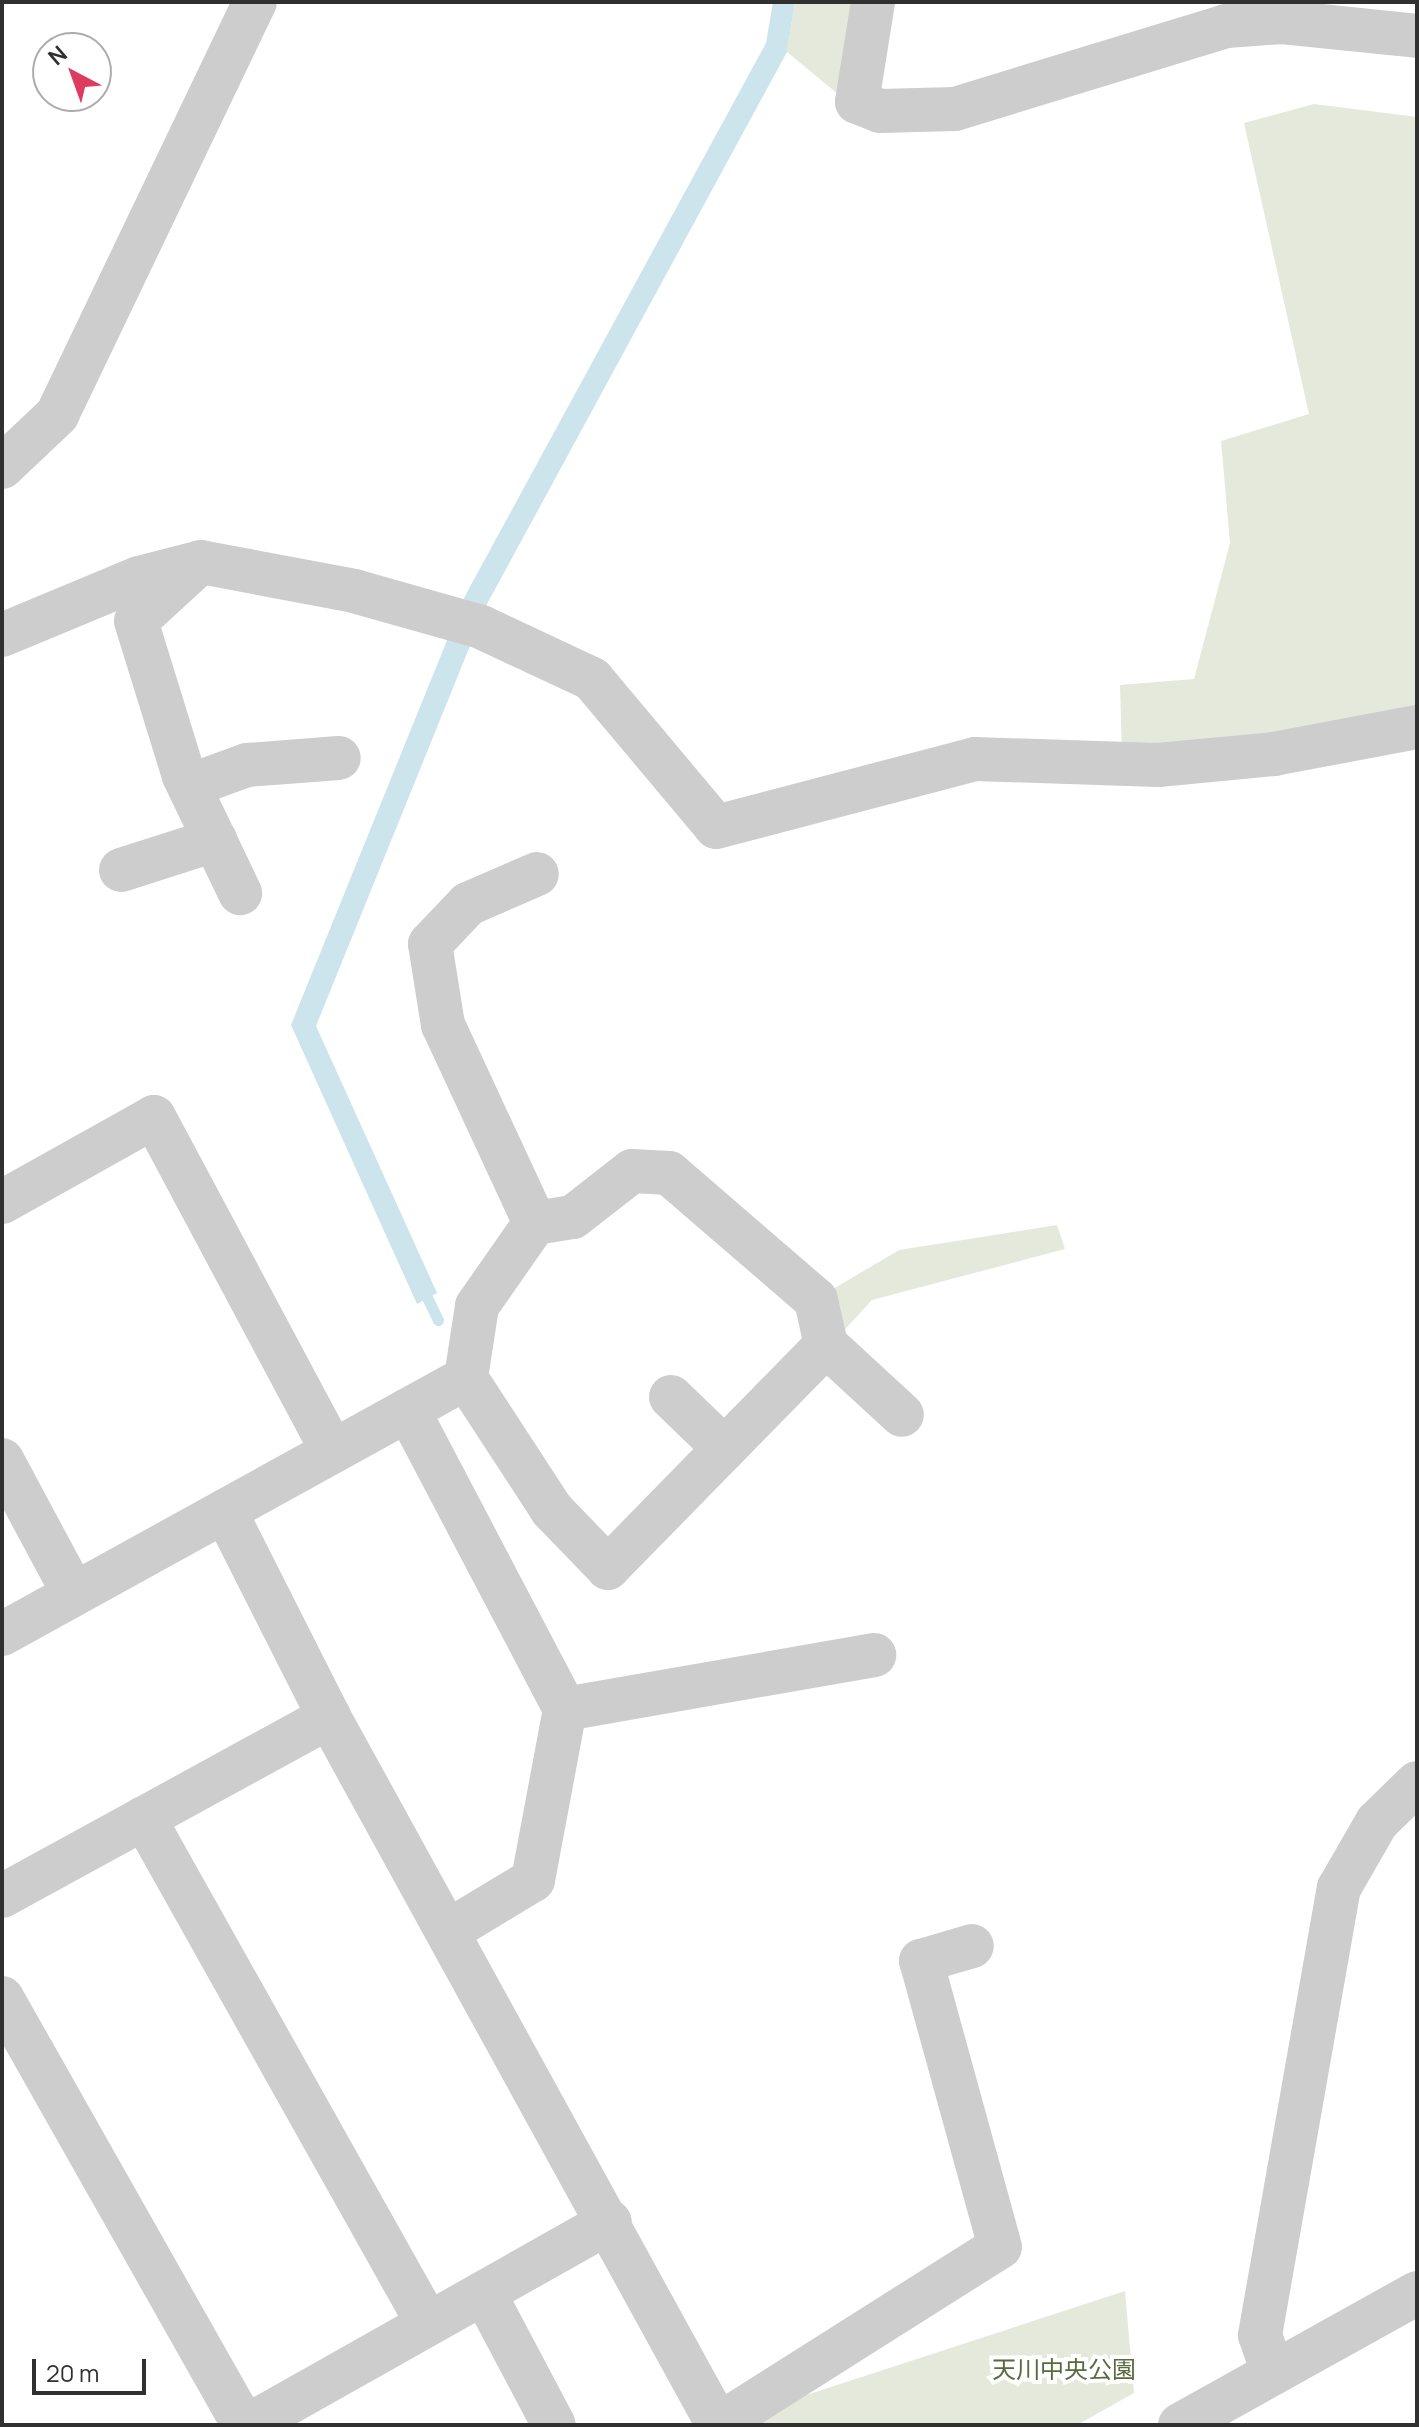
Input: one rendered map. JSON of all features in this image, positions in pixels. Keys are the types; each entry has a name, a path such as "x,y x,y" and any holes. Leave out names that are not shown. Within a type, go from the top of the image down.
{"street":[{"path":"2,467 57,415 255,2"},
{"path":"873,2 857,102 880,111 955,109 1226,26 1282,22 1417,36"},
{"path":"2,635 139,578 201,562 274,570 481,627 592,679 716,827 975,759 1158,765 1274,754 1417,727"},
{"path":"201,562 136,621 189,786 240,893"},
{"path":"189,786 247,765 339,758"},
{"path":"121,870 215,840"},
{"path":"535,1223 443,1025 430,944 468,904 537,874"},
{"path":"2,1202 154,1117 332,1451"},
{"path":"826,1345 608,1568 552,1510 466,1378 477,1306 535,1223 573,1217 632,1171 669,1173 816,1300 826,1345 902,1415"},
{"path":"2,1634 466,1378"},
{"path":"671,1397 724,1448"},
{"path":"408,1410 565,1709 533,1880 450,1930"},
{"path":"2,1460 74,1594"},
{"path":"225,1511 329,1717 450,1930 718,2425 1000,2247 921,1961 972,1946"},
{"path":"565,1709 874,1655"},
{"path":"2,1896 329,1717"},
{"path":"1273,2373 1260,2335 1339,1888 1377,1822 1417,1783"},
{"path":"144,1818 428,2324"},
{"path":"2,1998 247,2425 610,2222"},
{"path":"484,2293 554,2425"},
{"path":"1180,2425 1417,2293"}],"green space":[{"path":"795,2 860,2 844,99 787,52"},
{"path":"1314,104 1417,117 1417,717 1122,755 1120,685 1194,679 1230,543 1221,441 1309,414 1244,123"},
{"path":"1057,1225 1065,1249 872,1300 838,1337 828,1292 899,1250"},
{"name":"天川中央公園","path":"1125,2291 1134,2393 1077,2425 744,2425 739,2417"}],"water":[{"path":"773,2 795,2 787,52 487,604 316,1026 437,1293 417,1304 291,1025 465,596 766,43"}],"waterway":[{"path":"421,1285 438,1320"}]}
